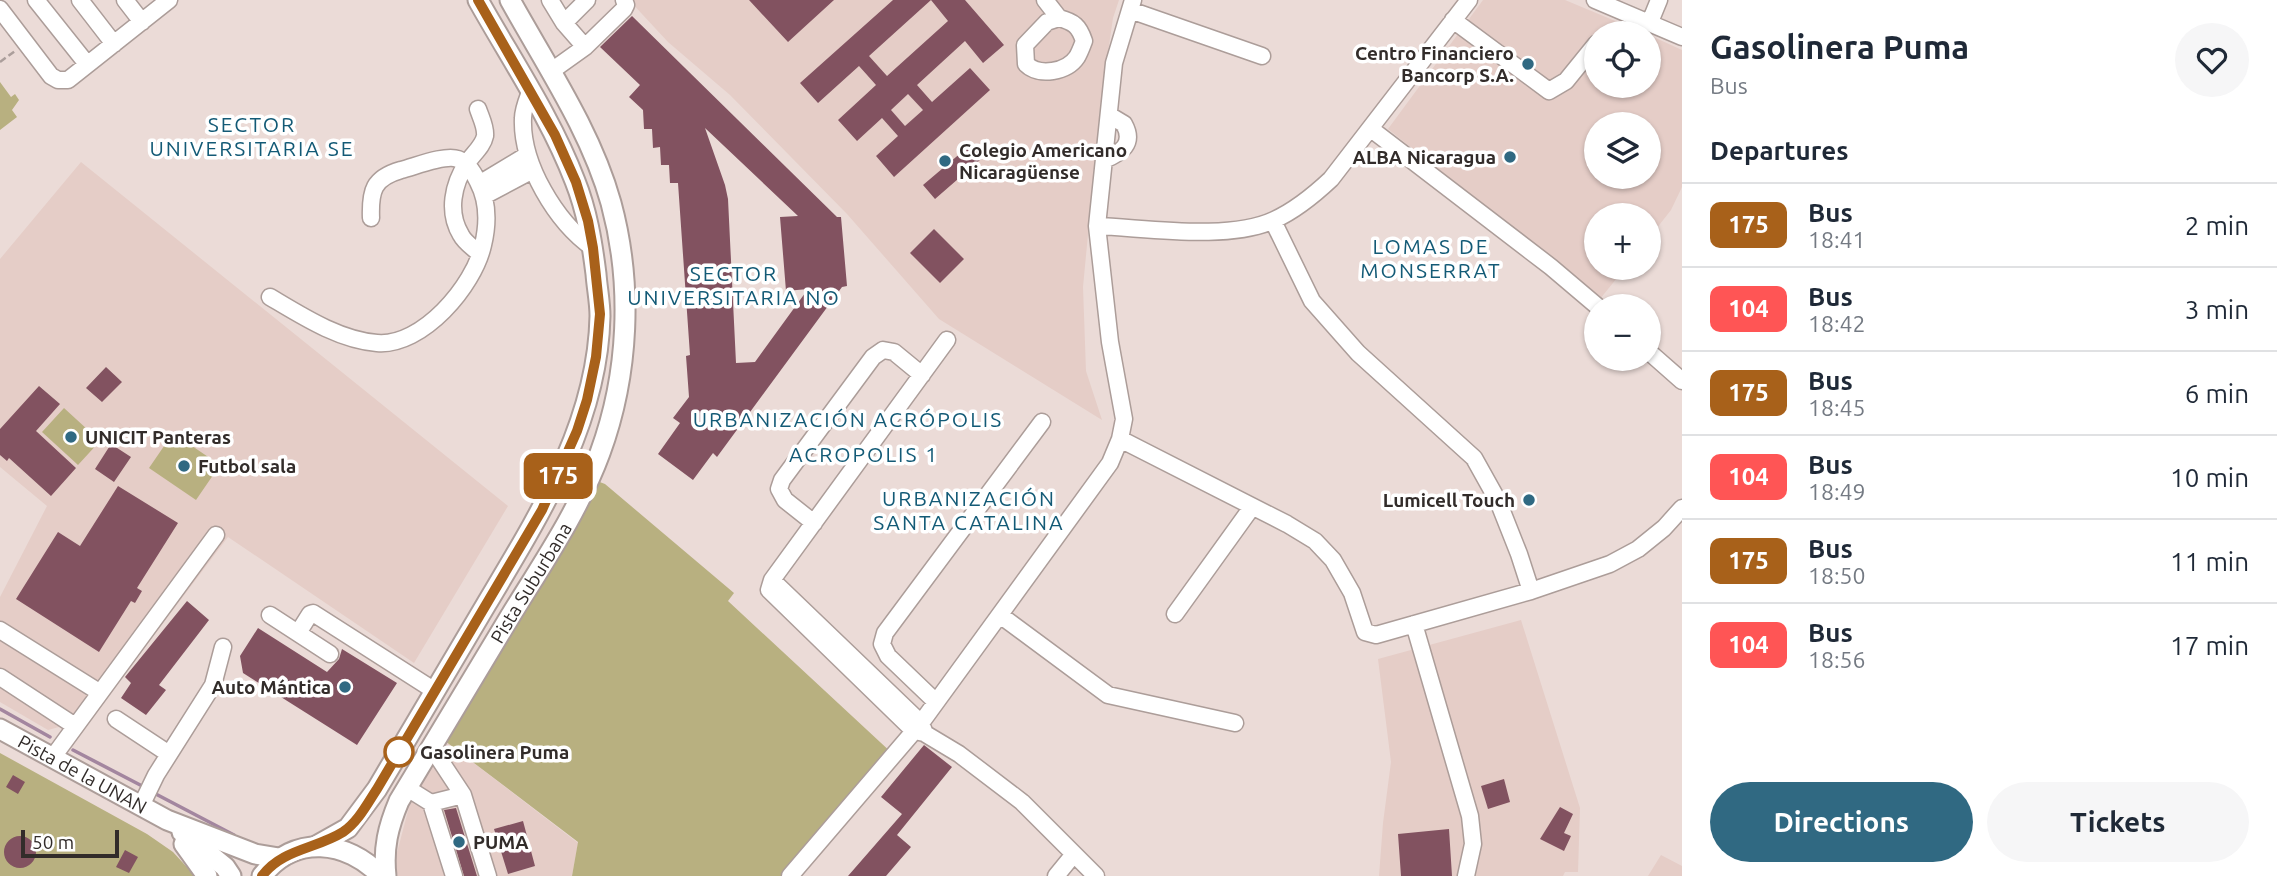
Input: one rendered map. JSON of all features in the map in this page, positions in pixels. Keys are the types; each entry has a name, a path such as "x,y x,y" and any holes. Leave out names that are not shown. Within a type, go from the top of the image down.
{"main road":[{"name":"Pista Suburbana","path":"279,858 316,846 343,832 355,821 377,789 542,510 577,431 587,400 600,314 588,221 576,182 555,135 478,0"},
{"name":"Pista Suburbana","path":"384,876 387,832 399,801 579,498 600,454 616,400 620,375 625,287 610,202 598,166 579,125 510,0"},
{"name":"Pista de la UNAN","path":"0,729 64,742 144,800 225,867 231,876"},
{"name":"Pista de la UNAN","path":"167,820 255,854 279,858"},
{"path":"167,820 207,876"},
{"path":"316,846 355,854 384,876"},
{"path":"262,876 279,858"}],"street":[{"path":"36,0 87,64"},
{"path":"80,0 114,44"},
{"path":"125,0 142,22"},
{"path":"0,9 51,76 58,80 68,80 169,0"},
{"path":"550,0 564,23 584,47"},
{"path":"564,23 587,0"},
{"path":"550,72 584,47 624,9 624,0"},
{"path":"1045,0 1059,18"},
{"path":"1097,226 1237,230 1273,221 1306,202 1331,179 1469,0"},
{"path":"1595,0 1648,21"},
{"path":"1650,21 1659,0"},
{"path":"790,876 920,729 936,702 1110,463 1120,439 1124,419 1110,342 1097,226 1114,64 1131,5 1262,56"},
{"path":"1454,20 1549,91 1566,81 1584,59"},
{"path":"1661,27 1682,37"},
{"path":"530,92 523,117 530,162 555,209 580,239 593,248"},
{"path":"478,109 485,129 485,139 466,164 452,199 456,224 462,238 480,254"},
{"path":"1104,160 1120,153 1129,137 1124,124 1108,115"},
{"path":"1371,129 1584,295"},
{"path":"270,297 345,336 378,343 402,340 427,327 456,297 480,254 487,215 482,190 466,164 455,157 443,158 393,173 378,181 370,195 371,218"},
{"path":"482,190 530,162"},
{"path":"1273,221 1312,301 1358,353 1474,458 1498,501 1520,554 1531,591"},
{"path":"947,340 772,580 769,590 920,729 959,754 1022,802 1096,876"},
{"path":"814,523 785,500 779,489 782,480 873,357 883,350 894,352 922,375"},
{"path":"1661,362 1682,381"},
{"path":"936,702 888,656 882,644 885,633 1042,422"},
{"path":"1120,439 1315,541 1333,559 1352,593 1365,632 1376,635 1531,591 1610,564 1638,549 1664,528 1682,508"},
{"path":"1175,614 1252,507"},
{"path":"0,677 64,742 216,535"},
{"path":"298,633 313,613 435,691"},
{"path":"270,615 330,654"},
{"path":"1000,615 1108,695 1235,723"},
{"path":"1414,624 1470,816 1473,844 1471,872"},
{"path":"0,630 99,692"},
{"path":"144,800 156,775 213,685 223,647"},
{"path":"116,719 170,754"},
{"path":"432,748 463,795 488,876"},
{"path":"407,788 431,803 454,876"},
{"path":"431,803 463,795"},
{"path":"1056,876 1074,853"}],"path":[{"path":"0,62 26,43"}],"shaded area":[{"name":"Colegio Americano Nicaragüense","path":"629,0 1119,0 1113,18 1100,108 1083,287 1086,371 1102,420 939,319 847,214 730,95 668,42"},
{"name":"ALBA Nicaragua","path":"1483,0 1565,0 1615,21 1584,21 1584,98 1661,98 1661,40 1682,50 1682,187 1671,210 1661,223 1661,203 1584,203 1584,280 1615,280 1604,294 1594,294 1388,129"},
{"path":"0,82 11,97 15,94 19,100 12,110 17,117 0,130"},
{"path":"81,162 508,506 414,663 228,537 78,736 59,727 48,730 0,702 0,597 47,506 0,467 0,259"},
{"name":"UNICIT Panteras","path":"64,408 100,441 78,465 42,432"},
{"name":"Futbol sala","path":"173,433 220,465 196,500 149,468"},
{"path":"589,478 605,484 734,593 728,601 894,755 790,876 572,876 578,842 445,741"},
{"path":"1521,620 1580,808 1578,872 1565,872 1563,876 1379,876 1391,762 1378,659"},
{"path":"445,741 578,843 572,876 398,876 394,864 409,807"},
{"path":"0,753 147,834 173,852 195,876 0,876"},
{"path":"1661,855 1682,866 1682,876 1648,876"}],"building":[{"path":"749,0 834,0 788,42"},
{"path":"893,0 931,0 965,0 1004,45 983,63 965,41 917,85 932,102 970,68 990,90 894,177 876,156 898,136 882,118 857,141 838,120 876,85 859,66 818,103 800,83","holes":["931,0 948,21 887,76 869,56","908,94 923,110 905,126 891,110"]},
{"path":"632,16 837,217 841,217 847,286 842,287 717,457 713,453 693,480 658,454 680,423 673,418 689,397 686,356 690,355 678,183 670,183 669,165 661,165 660,147 653,148 652,129 644,129 643,110 629,97 640,85 600,47","holes":["705,128 798,216 780,217 786,291 808,289 755,362 736,363 728,199"]},
{"path":"969,146 981,159 935,199 923,185"},
{"path":"934,229 964,259 940,283 910,253"},
{"path":"106,367 122,382 102,402 86,388"},
{"path":"39,386 60,404 36,431 76,468 51,496 9,458 7,461 0,455 0,429"},
{"path":"111,444 131,457 114,482 95,469"},
{"path":"118,486 178,523 137,588 142,591 135,603 131,601 99,652 16,599 58,532 80,546"},
{"path":"187,601 209,620 159,685 166,690 146,715 121,698 131,683 125,677"},
{"path":"258,628 327,672 339,659 342,649 397,683 357,745 243,673 240,656"},
{"path":"924,745 952,767 897,835 911,847 886,876 848,876 902,814 881,797"},
{"path":"13,775 25,782 18,794 6,787"},
{"path":"1504,779 1510,802 1488,809 1481,786"},
{"path":"1560,807 1573,814 1564,833 1571,836 1564,851 1540,839"},
{"name":"PUMA","path":"456,808 477,876 464,876 444,810"},
{"path":"523,821 535,866 508,874 494,829"},
{"path":"1449,829 1452,876 1401,876 1398,834"},
{"path":"20,836 31,841 36,852 31,863 20,868 9,863 4,852 9,841"},
{"path":"125,850 138,857 129,873 116,867"}],"waterway":[{"path":"0,709 50,737"},
{"path":"73,750 146,788"},
{"path":"152,792 234,835"}],"bus line":[{"name":"175","path":"262,876 279,858 316,846 348,828 377,789 542,510 577,431 587,400 596,357 600,314 588,221 576,182 555,135 478,0"}],"place":[{"name":"Centro Financiero Bancorp S.A.","path":"1528,64"},
{"name":"ALBA Nicaragua","path":"1510,157"},
{"name":"Colegio Americano Nicaragüense","path":"945,161"},
{"name":"UNICIT Panteras","path":"71,437"},
{"name":"Futbol sala","path":"184,466"},
{"name":"Lumicell Touch","path":"1529,500"},
{"name":"Auto Mántica","path":"345,687"},
{"name":"Gasolinera Puma","path":"399,752"},
{"name":"PUMA","path":"459,842"}],"district":[{"name":"SECTOR UNIVERSITARIA SE","path":"252,137"},
{"name":"LOMAS DE MONSERRAT","path":"1431,259"},
{"name":"SECTOR UNIVERSITARIA NO","path":"734,286"},
{"name":"URBANIZACIÓN ACRÓPOLIS","path":"848,420"},
{"name":"ACROPOLIS 1","path":"864,455"},
{"name":"URBANIZACIÓN SANTA CATALINA","path":"969,511"}]}
